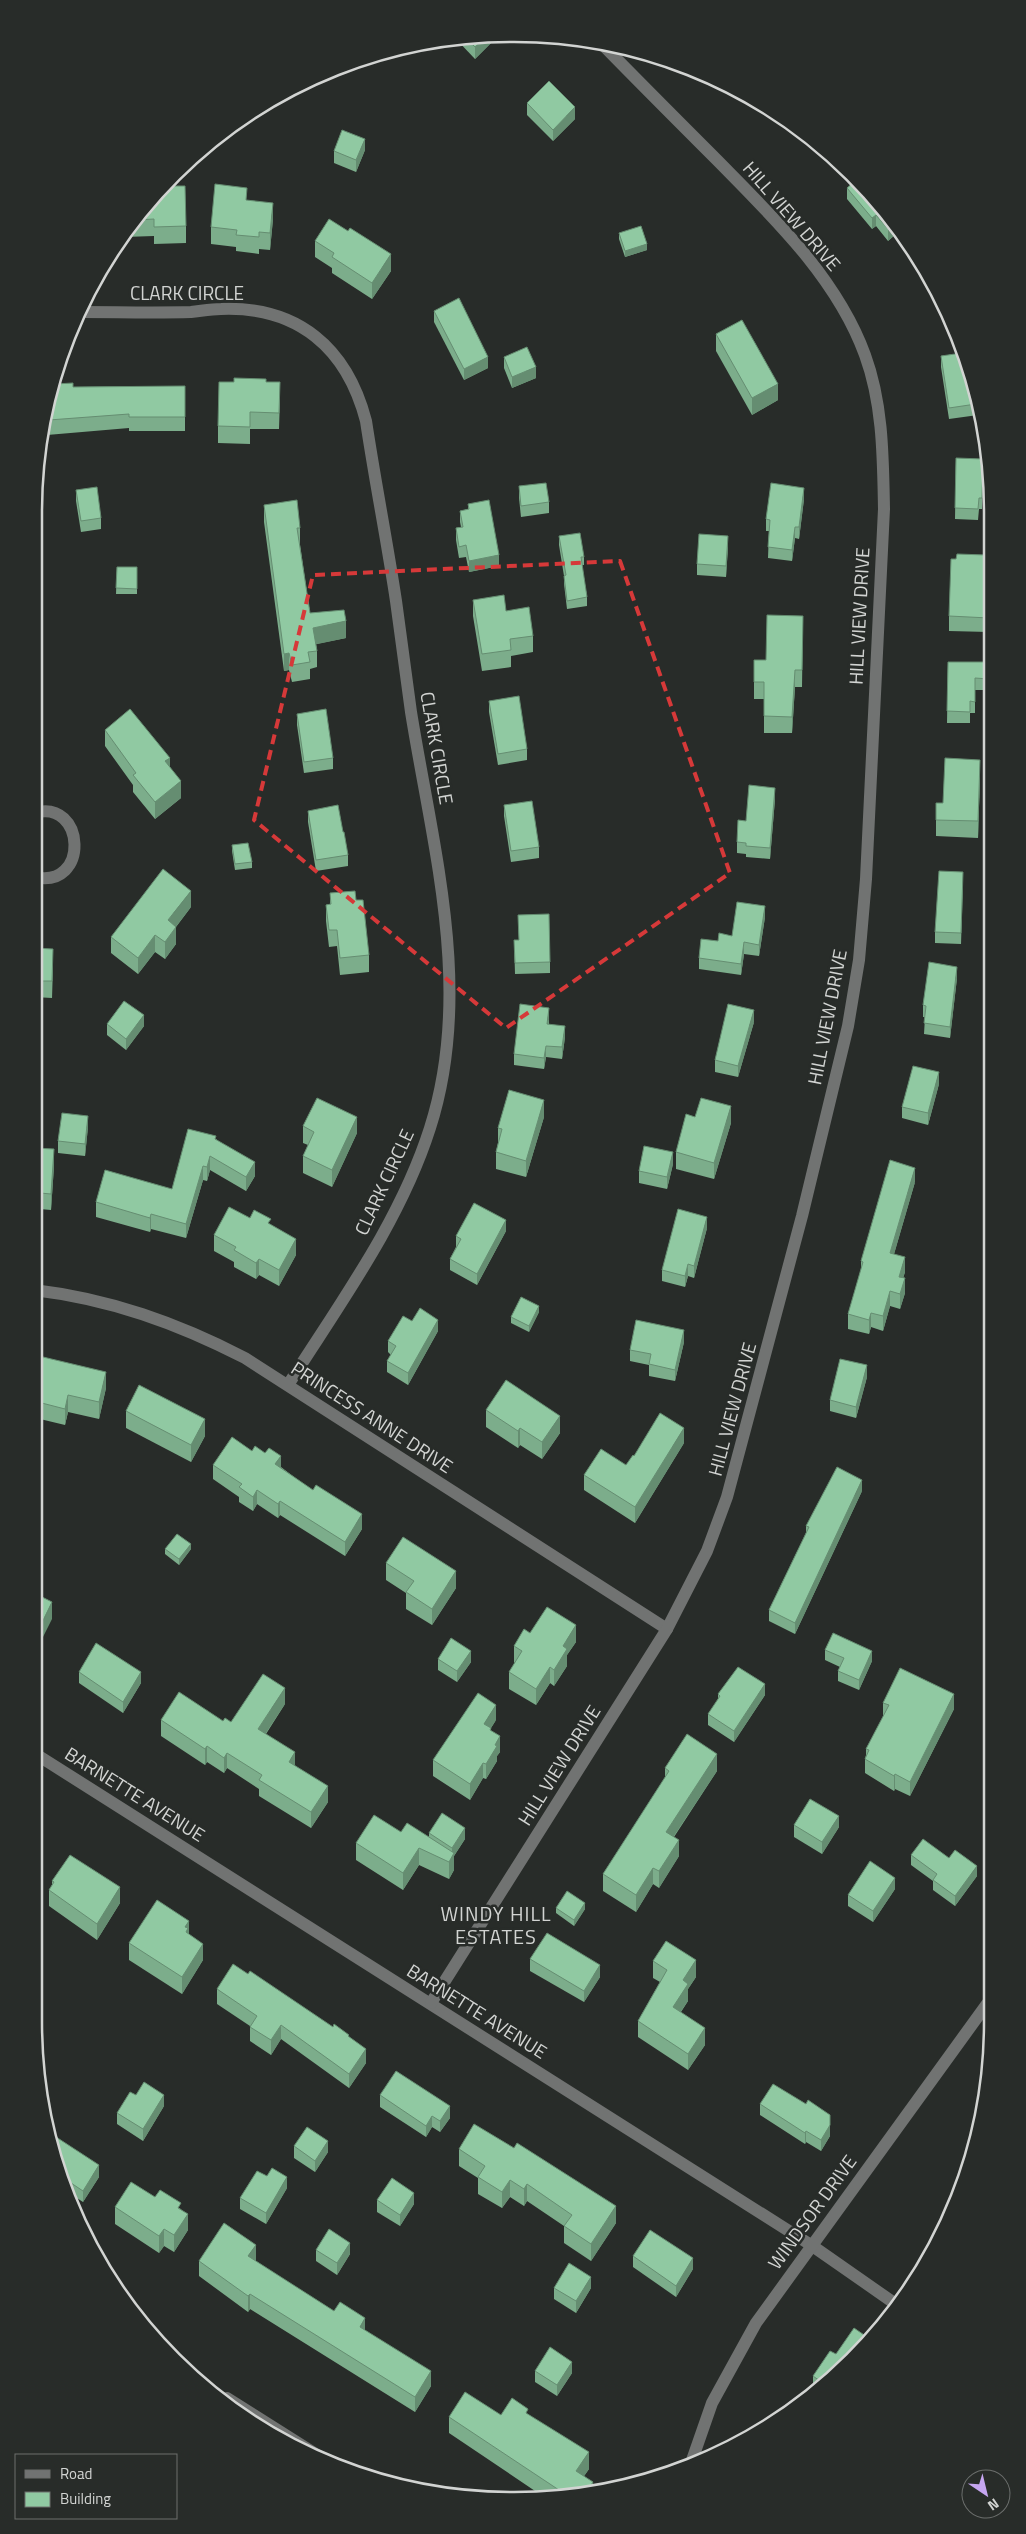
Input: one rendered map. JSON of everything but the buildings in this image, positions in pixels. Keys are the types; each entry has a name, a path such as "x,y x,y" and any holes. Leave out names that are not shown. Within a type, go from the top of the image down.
{"street":[{"name":"HILL VIEW DRIVE","path":"431,2004 667,1629 707,1551 728,1497 802,1216 848,1026 859,960 866,879 884,509 883,450 876,392 865,355 850,320 830,288 749,193 611,53"},
{"name":"CLARK CIRCLE","path":"88,312 192,312 222,309 252,311 281,318 313,334 330,347 349,372 360,396 366,421 412,713 428,800 448,943 450,1001 448,1040 443,1078 430,1128 412,1176 374,1250 288,1385"},
{"path":"42,812 50,812 60,816 71,828 76,843 74,854 62,872 52,877 42,877"},
{"name":"PRINCESS ANNE DRIVE","path":"42,1291 118,1305 158,1318 207,1338 288,1385 667,1629"},
{"name":"BARNETTE AVENUE","path":"42,1758 811,2244 891,2301"},
{"name":"WINDSOR DRIVE","path":"694,2456 712,2403 732,2362 756,2323 811,2244 984,2008"}],"highlighted area":[{"path":"620,561 730,873 506,1028 254,820 313,575"}],"district":[{"name":"WINDY HILL ESTATES","path":"496,1926"}]}
